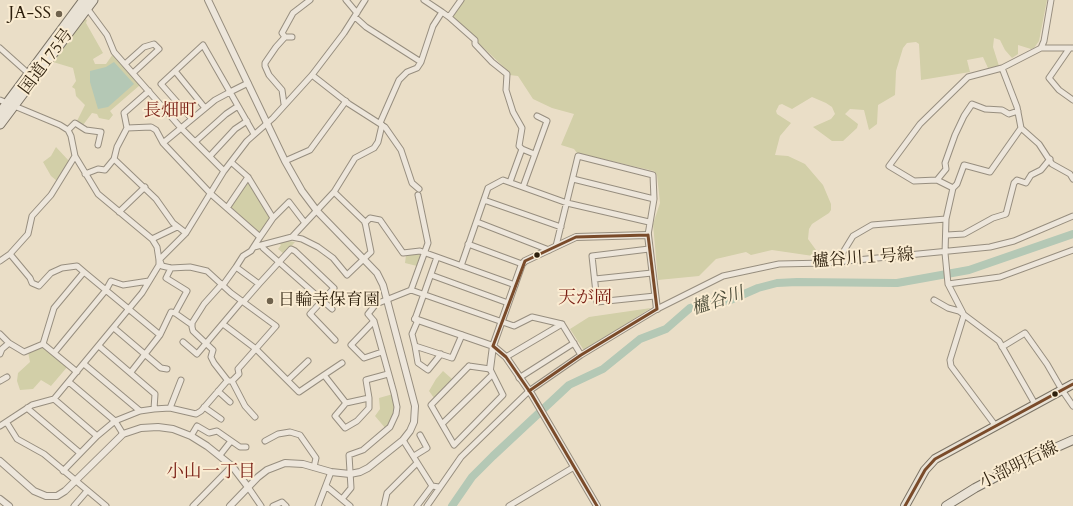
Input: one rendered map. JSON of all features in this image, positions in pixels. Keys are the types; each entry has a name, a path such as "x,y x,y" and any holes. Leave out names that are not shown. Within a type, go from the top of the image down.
{"highway":[{"name":"国道175号","path":"0,113 84,4 93,0"},
{"name":"国道175号","path":"0,124 7,103 84,4"}],"main road":[{"path":"905,506 925,470 935,459 1073,384"},
{"name":"小部明石線","path":"946,506 975,488 1030,458 1073,440"}],"street":[{"path":"208,0 285,161 302,191 317,211 377,273 388,300 415,406 414,422 403,440 368,468 360,472 350,474 285,463 267,470 230,506"},
{"path":"285,37 282,32 293,13 310,0"},
{"path":"346,0 366,27 421,62"},
{"path":"159,260 186,233 224,171 254,134 267,123 312,75 356,15 365,0"},
{"path":"424,0 449,17 475,40 474,44 492,62 507,74 506,90 513,112 522,128 518,146 534,154"},
{"path":"449,17 461,0"},
{"path":"1041,48 1044,41 1051,0"},
{"path":"84,4 107,35 114,52 181,128 196,141 224,171"},
{"path":"292,237 334,192 339,185 339,180 355,158 374,148 378,142 381,124 399,80 407,72 417,68 421,62 433,26 442,12"},
{"path":"284,104 282,90 269,75 265,66 276,47 285,37 292,37"},
{"path":"125,64 144,47 154,44 159,49 133,73"},
{"path":"192,119 160,84 203,45 254,134"},
{"path":"0,48 29,74"},
{"path":"953,188 937,180 914,181 889,166 920,124 962,82 974,74 1002,68 1041,48 1071,48"},
{"path":"1071,48 1049,78 1059,90 1073,100"},
{"path":"1002,68 1018,111 1022,128 1039,144 1052,164 1072,175"},
{"path":"175,71 205,108"},
{"path":"312,75 346,101 381,124 401,150 412,183 418,192 428,243 411,290"},
{"path":"163,143 215,100 248,83"},
{"path":"85,174 98,168 106,170 114,159 116,147 127,128 124,113 148,91"},
{"path":"285,161 310,150 346,101"},
{"path":"0,426 7,423 32,405 54,399 129,310 159,265 157,247 152,239 98,194 75,156 71,136 68,130 60,125 7,103"},
{"path":"937,180 946,169 945,163 964,116 972,104 985,109 1002,110 1009,114 1018,111"},
{"path":"196,141 226,114 238,106"},
{"path":"523,187 546,121 538,116"},
{"path":"210,156 235,129 247,121"},
{"path":"68,130 75,123 86,130 101,132 98,145"},
{"path":"127,128 151,127 156,130 163,143 211,194 260,237"},
{"path":"996,425 952,366 950,360 964,315 948,284 945,253 947,235 946,219 953,188 957,184 964,165 990,172 1022,128"},
{"path":"510,182 522,149"},
{"path":"0,261 10,254 28,234 32,216 51,195 75,156"},
{"path":"556,246 578,156 653,175 654,199 648,235 657,309"},
{"path":"114,159 145,187 178,227 186,233"},
{"path":"947,235 964,234 993,218 1006,214 1016,180 1026,182 1031,175 1041,170 1050,159"},
{"path":"231,162 248,177 273,218"},
{"path":"227,208 248,177"},
{"path":"573,179 654,199"},
{"path":"461,266 488,188 503,180 567,203 649,222"},
{"path":"120,212 145,187"},
{"path":"254,247 292,237 302,239 333,258 347,275 371,252 365,223 334,192"},
{"path":"484,200 561,227"},
{"path":"254,417 245,406 230,381 214,363 211,357 213,350 193,331 192,325 204,304 222,285 243,256 254,247 273,218 289,202 305,223"},
{"name":"櫨谷川１号線","path":"427,506 460,457 530,393 582,355 657,309 723,276 779,264 842,262 945,253 990,247 1014,240 1073,216"},
{"path":"365,223 370,218 380,220 403,252 424,252 437,258 515,285"},
{"path":"842,262 842,254 853,236 872,225 946,219"},
{"path":"477,222 549,250"},
{"path":"152,239 178,227"},
{"path":"442,424 490,372 494,346 522,264 576,237 648,235"},
{"path":"468,244 522,264"},
{"path":"262,245 263,248 280,261 332,309"},
{"path":"182,342 198,354 241,302 244,302 291,249 295,251 334,288 310,314 334,340"},
{"path":"649,249 592,256 597,302 655,296"},
{"path":"948,284 1000,278 1073,250"},
{"path":"10,254 30,278 32,283 39,286 51,273 62,268 77,266 160,335"},
{"path":"437,258 412,334 418,363 428,370 441,354"},
{"path":"63,470 97,436 115,421 140,411 154,409 170,408 196,414 218,391 239,374 238,369 276,326 207,272 190,267 172,268 162,266 159,260"},
{"path":"236,267 259,284"},
{"path":"131,372 160,335 171,312 175,312 187,291 166,278 172,268"},
{"path":"43,344 54,308 84,272"},
{"path":"595,279 652,273"},
{"path":"431,275 508,303"},
{"path":"54,353 106,290 111,281 123,286 149,281"},
{"path":"342,499 351,488 349,455 363,450 390,427 394,420 397,408 374,321 368,314 376,304 411,290 514,326 532,317 562,324 582,355"},
{"path":"934,300 964,315 999,342 1035,404"},
{"path":"175,312 192,325"},
{"path":"417,320 494,346 506,357 530,393 596,506"},
{"path":"374,321 351,344 364,358 382,352"},
{"path":"223,324 256,349 299,392 342,363"},
{"path":"506,357 562,324"},
{"path":"114,328 161,368 167,369"},
{"path":"1002,347 1025,333 1047,364 1073,406"},
{"path":"0,334 9,343 24,352 43,344"},
{"path":"415,346 452,358 462,335"},
{"path":"0,354 2,349 9,343"},
{"path":"519,378 574,343"},
{"path":"43,344 77,372"},
{"path":"99,346 155,394 154,409"},
{"path":"288,380 308,361"},
{"path":"84,364 140,411"},
{"path":"469,366 490,372 503,395 454,446 442,424 431,405 469,366"},
{"path":"369,398 346,403 335,416 345,428 357,421 369,408 369,398 366,380 388,374"},
{"path":"324,375 346,403"},
{"path":"0,381 7,377"},
{"path":"170,408 181,380"},
{"path":"69,382 115,421 123,434"},
{"path":"218,391 230,402"},
{"path":"54,399 97,436"},
{"path":"204,407 221,419"},
{"path":"27,408 80,453"},
{"path":"7,423 17,439 44,454 87,492 106,506"},
{"path":"191,436 197,426 209,433 217,431 240,447 246,447"},
{"path":"0,461 34,491 46,496 57,496 65,491 123,434 141,428 158,427 173,429 191,436 220,455 232,466 261,506"},
{"path":"265,441 278,434 290,432 300,435 316,458 314,467"},
{"path":"414,456 427,448 420,435"},
{"path":"403,440 432,486 439,487"},
{"path":"220,455 231,441"},
{"path":"384,506 387,493 417,463"},
{"path":"193,506 232,466"},
{"path":"509,506 574,467"},
{"path":"318,506 331,472"},
{"path":"326,486 350,506"},
{"path":"417,506 432,486"},
{"path":"74,506 87,492"},
{"path":"0,499 9,506"},
{"path":"273,506 282,502 286,506"}],"shaded area":[{"path":"464,0 1047,0 1039,41 1034,48 1031,49 1018,45 1018,54 1012,58 1005,50 1000,40 994,38 993,47 999,66 988,68 983,57 967,60 970,72 921,80 919,44 916,42 907,43 903,48 896,71 895,95 878,105 877,124 869,130 864,110 850,109 845,114 858,124 857,128 843,141 832,141 813,127 831,119 835,114 832,107 826,103 812,97 792,109 782,104 779,105 776,111 777,114 791,123 780,136 775,155 788,156 805,164 823,185 831,204 831,210 829,213 812,224 809,229 808,239 816,250 813,256 772,250 751,255 746,252 716,259 699,276 658,280 653,224 660,203 657,175 654,171 577,153 574,149 561,145 574,114 552,108 533,99 518,76 509,75 508,71 451,17"},
{"path":"85,19 87,20 86,23 103,53 93,59 95,64 106,64 113,54 140,85 110,111 113,115 109,120 99,118 97,114 92,113 83,125 77,121 85,105 76,96 75,89 72,87 76,81 73,68 53,62"},
{"path":"114,62 134,84 108,107 98,109 90,82 90,71 106,67"},
{"path":"56,147 69,161 57,181 51,176 43,162 51,156"},
{"path":"248,181 271,218 262,231 259,232 231,207"},
{"path":"288,241 295,242 284,254 278,249 281,245 279,243"},
{"path":"418,253 421,255 417,266 405,263 406,255"},
{"path":"651,308 586,349 583,349 570,329 589,317"},
{"path":"41,347 68,366 51,386 41,380 33,389 20,390 17,381 18,373 30,362 28,352"},
{"path":"443,371 452,379 434,398 429,391"},
{"path":"393,394 395,407 394,417 386,429 375,416 380,409 379,398"}],"waterway":[{"name":"櫨谷川","path":"452,506 472,477 569,385 603,369 640,339 666,329 690,308 714,300 728,301 758,288 777,283 897,283 969,270 1073,234"}],"transit line":[{"path":"648,235 657,309"},
{"path":"493,346 525,261 576,237 648,235"},
{"path":"529,391 581,355 657,309"},
{"path":"493,346 506,357 532,395 597,506"},
{"path":"905,506 925,470 935,459 1073,384"}],"place":[{"name":"JA-SS","path":"59,14"},
{"name":"日輪寺保育園","path":"270,301"}],"district":[{"name":"長畑町","path":"170,112"},
{"name":"天が岡","path":"585,299"},
{"name":"小山一丁目","path":"211,473"}]}
